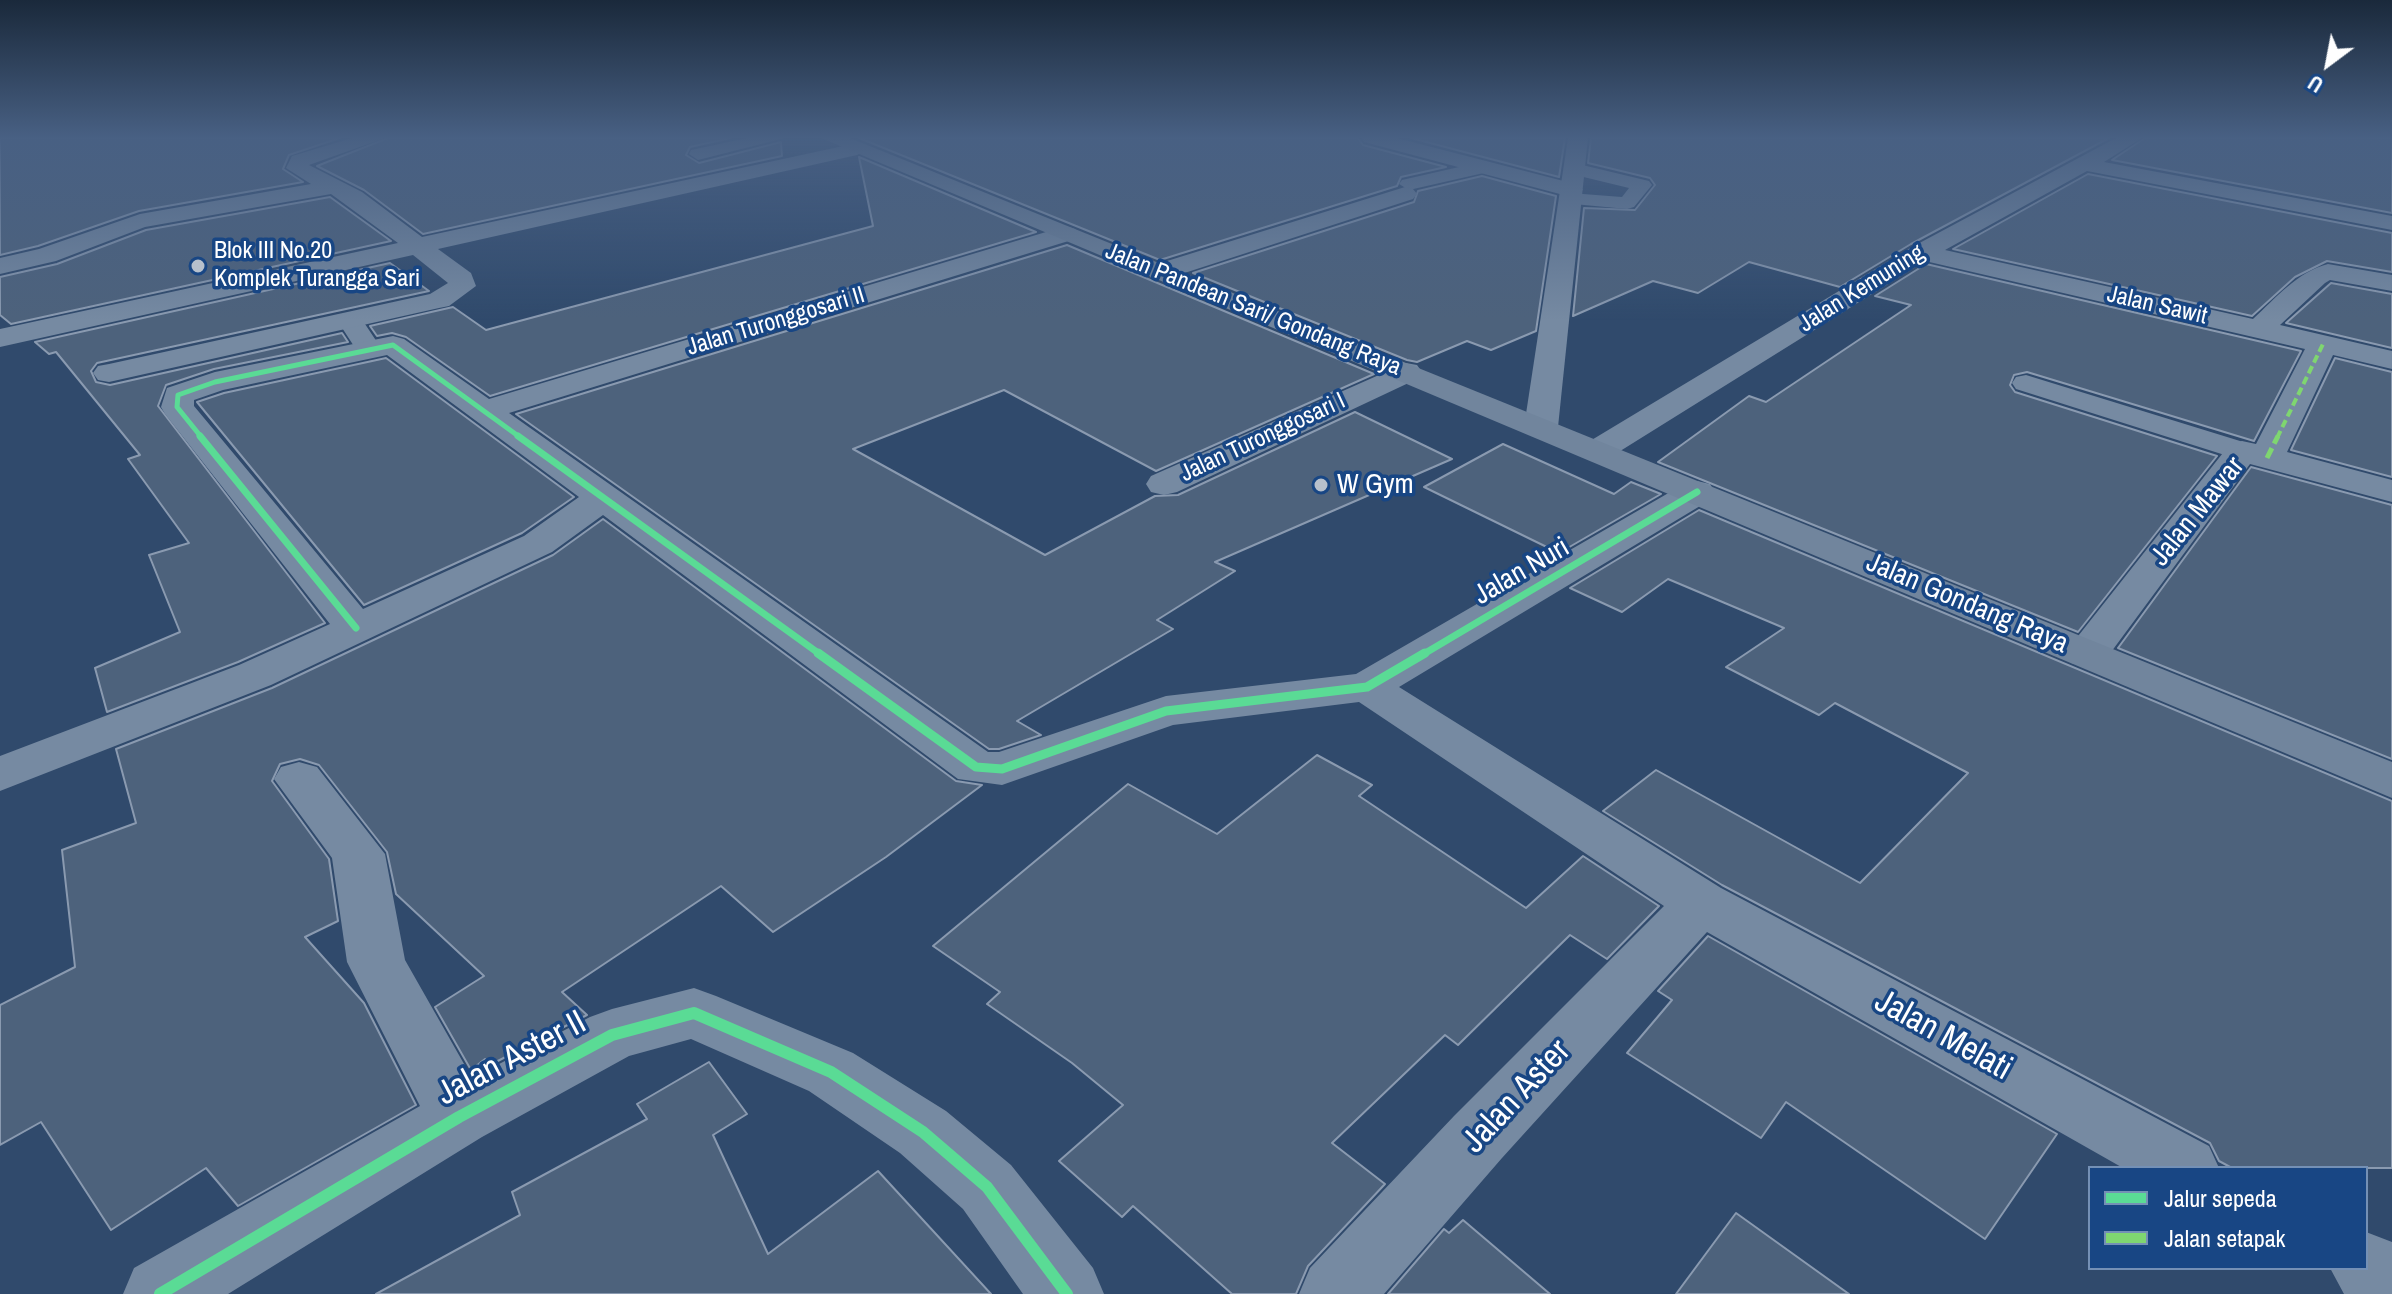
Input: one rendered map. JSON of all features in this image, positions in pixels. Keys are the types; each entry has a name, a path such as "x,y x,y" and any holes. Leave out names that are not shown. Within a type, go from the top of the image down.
{"main road":[{"name":"Jalan Pandean Sari/ Gondang Raya","path":"979,198 1541,427"},
{"name":"Jalan Gondang Raya","path":"1541,427 2392,781"}],"street":[{"path":"0,266 47,255 140,221 269,198"},
{"path":"109,373 439,300 462,286 461,279 356,198"},
{"path":"0,338 418,245 607,198"},
{"path":"1160,272 1379,198"},
{"path":"1541,427 1570,198"},
{"name":"Jalan Kemuning","path":"1597,451 1921,252 2019,198"},
{"path":"2263,198 2392,223"},
{"name":"Jalan Turonggosari II","path":"486,410 1066,234"},
{"name":"Jalan Sawit","path":"1921,252 2392,360"},
{"path":"2258,330 2315,277 2328,272 2392,283"},
{"path":"2255,454 2323,344"},
{"path":"356,628 177,407 178,395 215,382 393,345 486,410 601,499 976,767 1002,769 1166,711 1367,687 1701,903"},
{"name":"Jalan Turonggosari I","path":"1164,484 1406,372"},
{"name":"Jalan Mawar","path":"2087,654 2255,454 2392,491"},
{"name":"Jalan Nuri","path":"1367,687 1697,492"},
{"path":"0,774 255,675 538,544 601,499"},
{"path":"299,779 358,854 376,962 459,1117"},
{"name":"Jalan Melati","path":"1701,903 2181,1166"},
{"name":"Jalan Aster","path":"1336,1294 1478,1137 1701,903"},
{"name":"Jalan Aster II","path":"160,1294 459,1117 612,1035 694,1013 831,1072 923,1132 987,1187 1067,1294"},
{"path":"2368,1268 2392,1281"}],"lane":[{"path":"350,320 368,348"},
{"path":"2026,383 2255,454"}],"building":[{"path":"0,198 210,198 139,211 38,246 0,255"},
{"path":"332,198 391,241 11,324 0,315 0,277 57,264 146,230"},
{"path":"375,198 587,198 423,234"},
{"path":"867,198 957,198 1036,232 490,396 406,337 392,333 377,336 370,326 453,307 486,330 873,226"},
{"path":"1008,198 1357,198 1160,260"},
{"path":"1415,198 1556,198 1536,331 1491,350 1467,341 1417,362 1193,273 1414,202"},
{"path":"1644,198 1996,198 1840,287 1749,262 1698,293 1653,281 1573,316 1584,208 1635,210"},
{"path":"2044,198 2214,198 2392,233 2392,272 2327,261 2295,277 2252,316 1953,249"},
{"path":"2315,198 2392,198 2392,213"},
{"path":"1067,245 1374,374 1156,471 1004,390 853,449 1045,555 1155,496 1178,495 1355,412 1452,459 1215,562 1235,571 1157,620 1173,629 1017,721 1041,735 999,749 989,749 516,414"},
{"path":"390,263 429,291 97,363 91,371 96,382 110,385 342,333 348,342 214,369 166,385 158,406 325,623 238,662 107,712 95,668 180,632 149,555 189,543 128,459 140,455 56,352 49,354 35,342"},
{"path":"1926,264 2301,351 2254,441 2027,372 2014,375 2010,385 2015,392 2217,456 2078,632 1658,462 1749,396 1766,402 1911,305 1875,296"},
{"path":"2331,283 2392,294 2392,348 2286,323"},
{"path":"386,358 574,497 522,533 364,605 197,402 224,393"},
{"path":"2335,358 2392,372 2392,477 2291,450"},
{"path":"1503,444 1614,494 1631,482 1661,494 1559,553 1424,487"},
{"path":"2251,467 2392,505 2392,759 2118,648"},
{"path":"1699,510 2392,801 2392,1168 2228,1166 2219,1161 2210,1143 1722,885 1603,811 1656,770 1860,883 1968,773 1835,703 1819,715 1726,667 1784,628 1668,579 1622,612 1570,588"},
{"path":"603,519 956,781 982,785 886,857 773,932 721,886 562,992 587,1015 490,1065 485,1059 471,1070 435,1007 484,976 396,894 387,852 319,765 300,759 280,764 272,781 329,859 338,921 305,937 364,1003 416,1105 238,1206 206,1168 111,1230 41,1122 0,1145 0,1005 75,967 62,850 136,823 116,749 272,688 553,555"},
{"path":"1317,755 1372,785 1359,796 1526,908 1583,856 1659,906 1607,959 1570,935 1458,1045 1445,1035 1332,1143 1385,1184 1308,1266 1296,1294 1232,1294 1133,1206 1122,1217 1059,1161 1123,1105 1072,1063 987,1004 1000,992 933,946 1128,784 1217,834"},
{"path":"1708,936 2057,1134 1985,1239 1786,1102 1761,1138 1627,1053 1672,1000 1658,991"},
{"path":"709,1062 747,1114 713,1135 768,1254 878,1171 991,1294 376,1294 520,1215 512,1192 647,1119 637,1104"},
{"path":"1736,1213 1849,1294 1676,1294"},
{"path":"1463,1220 1550,1294 1388,1294 1444,1229 1449,1233"}],"marked path":[{"path":"2267,458 2323,344"}],"cycle path":[{"path":"356,628 177,407 178,395 215,382 393,345 976,767 1002,769 1166,711 1367,687 1697,492"},
{"path":"160,1294 459,1117 612,1035 694,1013 831,1072 923,1132 987,1187 1067,1294"}],"place":[{"name":"Blok III No.20 Komplek Turangga Sari","path":"198,266"},
{"name":"W Gym","path":"1321,485"}]}
